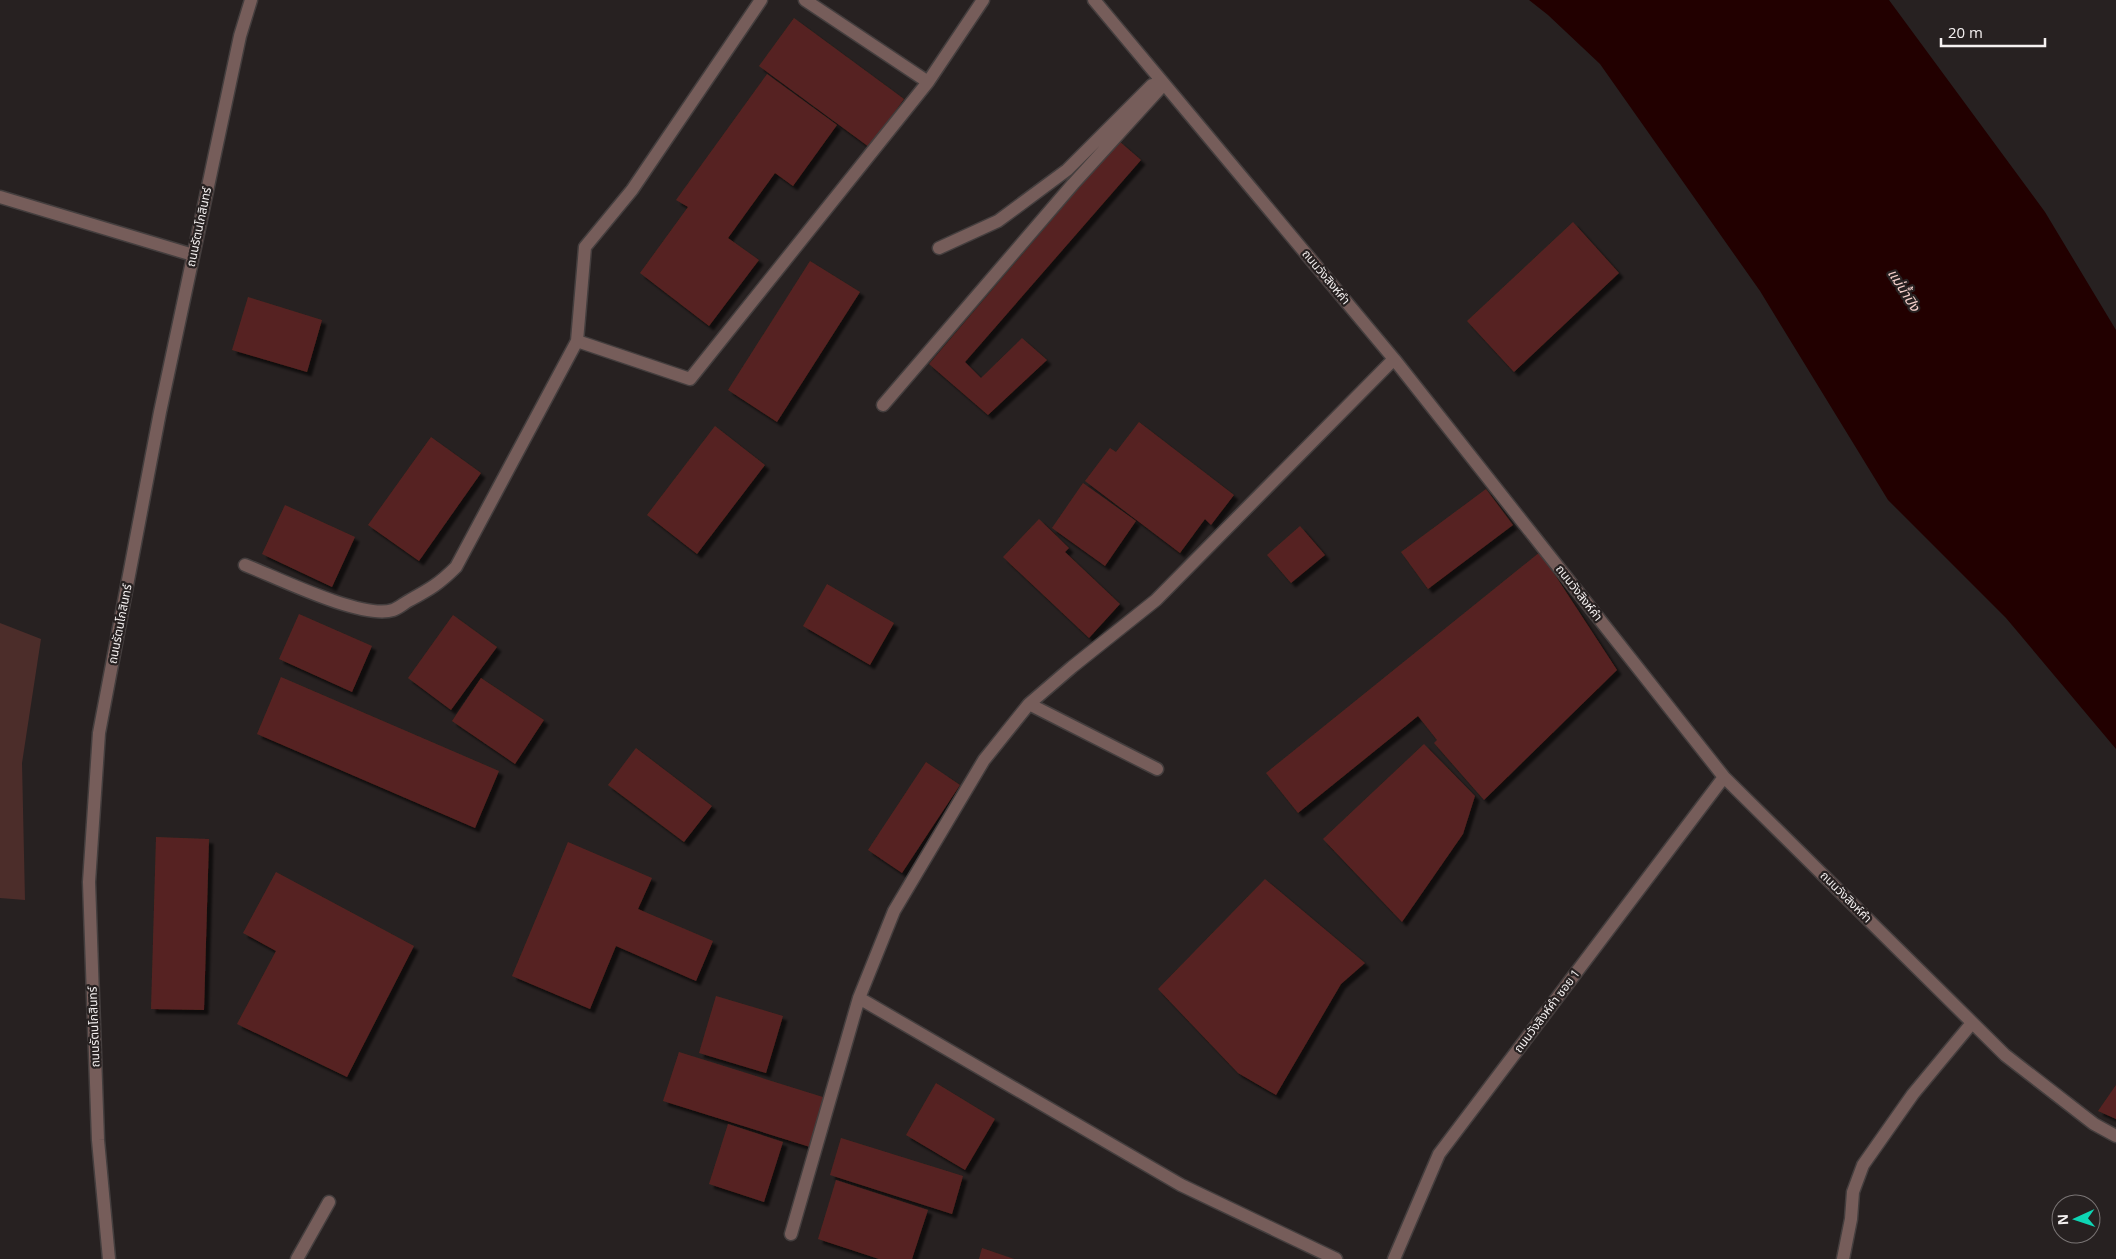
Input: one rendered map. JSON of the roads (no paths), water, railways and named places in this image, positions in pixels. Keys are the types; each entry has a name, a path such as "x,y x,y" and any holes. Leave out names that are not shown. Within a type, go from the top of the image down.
{"street":[{"name":"ถนนรัตนโกสินทร์","path":"109,1259 98,1140 89,882 99,733 160,412 240,36 250,0"},
{"path":"245,564 344,604 365,610 393,610 438,584 456,567 576,341 585,247 632,190 761,0"},
{"path":"805,0 928,82"},
{"path":"576,341 690,379 928,82 983,0"},
{"name":"ถนนวังสิงห์คำ","path":"1094,0 1394,359 1724,777 2005,1055 2094,1124 2116,1136"},
{"path":"939,248 998,221 1067,170 1161,81"},
{"path":"883,406 1161,81"},
{"path":"0,197 193,255"},
{"path":"791,1234 859,998 894,911 984,760 1029,704 1156,600 1394,359"},
{"path":"1029,704 1157,769"},
{"name":"ถนนวังสิงห์คำ ซอย 1","path":"1394,1259 1439,1154 1724,777"},
{"path":"859,998 1181,1185 1336,1259"},
{"path":"1842,1259 1851,1219 1853,1192 1863,1165 1912,1094 1972,1022"},
{"path":"297,1259 329,1202"}],"water":[{"name":"แม่น้ำปิง","path":"1529,0 1889,0 2045,212 2116,330 2116,749 2006,618 1888,500 1760,291 1600,64 1548,15"}]}
